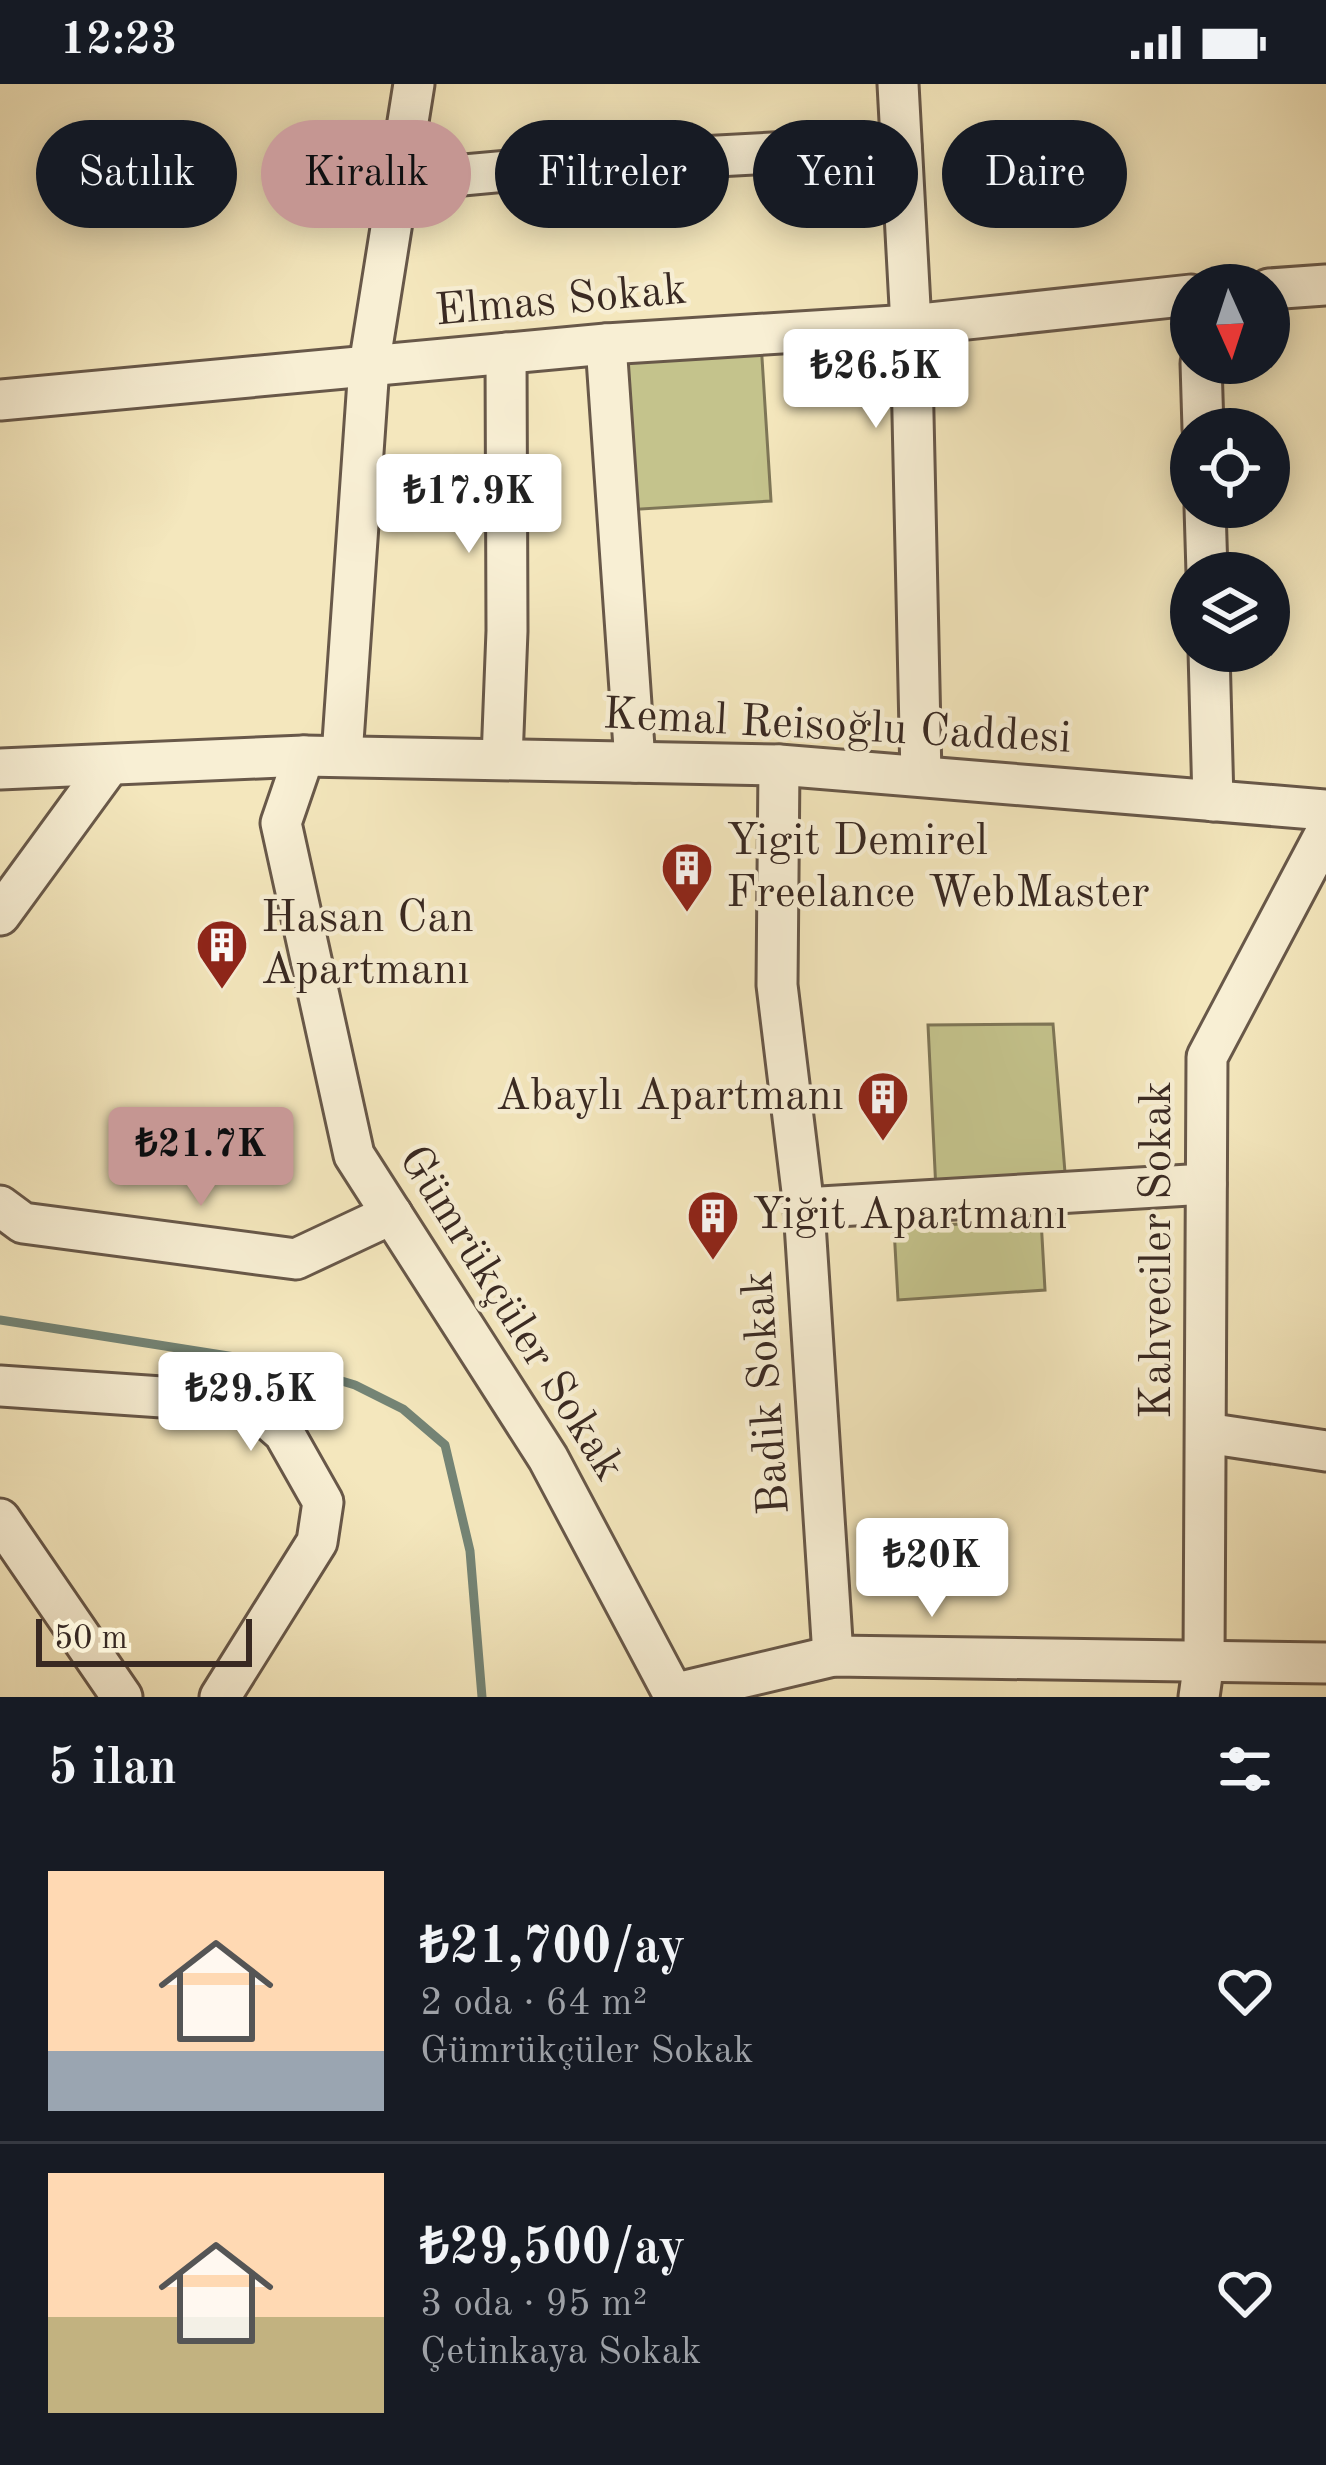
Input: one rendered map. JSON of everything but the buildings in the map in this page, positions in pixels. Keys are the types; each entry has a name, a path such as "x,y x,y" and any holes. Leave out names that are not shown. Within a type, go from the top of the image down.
{"street":[{"name":"Gümrükçüler Sokak","path":"408,120 414,84"},
{"path":"898,84 900,120"},
{"path":"471,174 753,154"},
{"name":"Gümrükçüler Sokak","path":"391,228 369,366 323,756 281,823 354,1156 548,1458 674,1695"},
{"path":"905,228 921,776"},
{"path":"1290,288 1326,285"},
{"name":"Elmas Sokak","path":"0,400 606,344 910,326 1170,297"},
{"path":"606,344 635,762"},
{"path":"502,760 507,631 506,353"},
{"path":"1210,672 1213,800"},
{"name":"Kemal Reisoğlu Caddesi","path":"0,769 323,756 779,764 1326,810"},
{"name":"Badik Sokak","path":"779,764 778,985 804,1208 833,1656"},
{"path":"0,915 108,767"},
{"name":"Kahveciler Sokak","path":"1202,1679 1207,1057 1326,832"},
{"path":"804,1208 1206,1184"},
{"path":"0,1206 23,1223 296,1259 392,1214"},
{"path":"0,1386 250,1403 284,1433 323,1502 316,1542 220,1697"},
{"path":"1205,1433 1326,1451"},
{"path":"6,1539 122,1697"},
{"path":"674,1695 833,1656 1202,1679 1326,1663"}],"shaded area":[{"path":"761,342 771,501 625,510 614,351"},
{"path":"1053,1024 1066,1185 936,1191 928,1025"},
{"path":"1041,1219 1045,1290 898,1300 894,1228"}],"waterway":[{"path":"0,1320 292,1366 355,1385 403,1409 445,1445 470,1551 482,1697"}],"place":[{"name":"Yigit Demirel Freelance WebMaster","path":"687,914"},
{"name":"Hasan Can Apartmanı","path":"222,991"},
{"name":"Abaylı Apartmanı","path":"883,1143"},
{"name":"Yiğit Apartmanı","path":"713,1262"}]}
